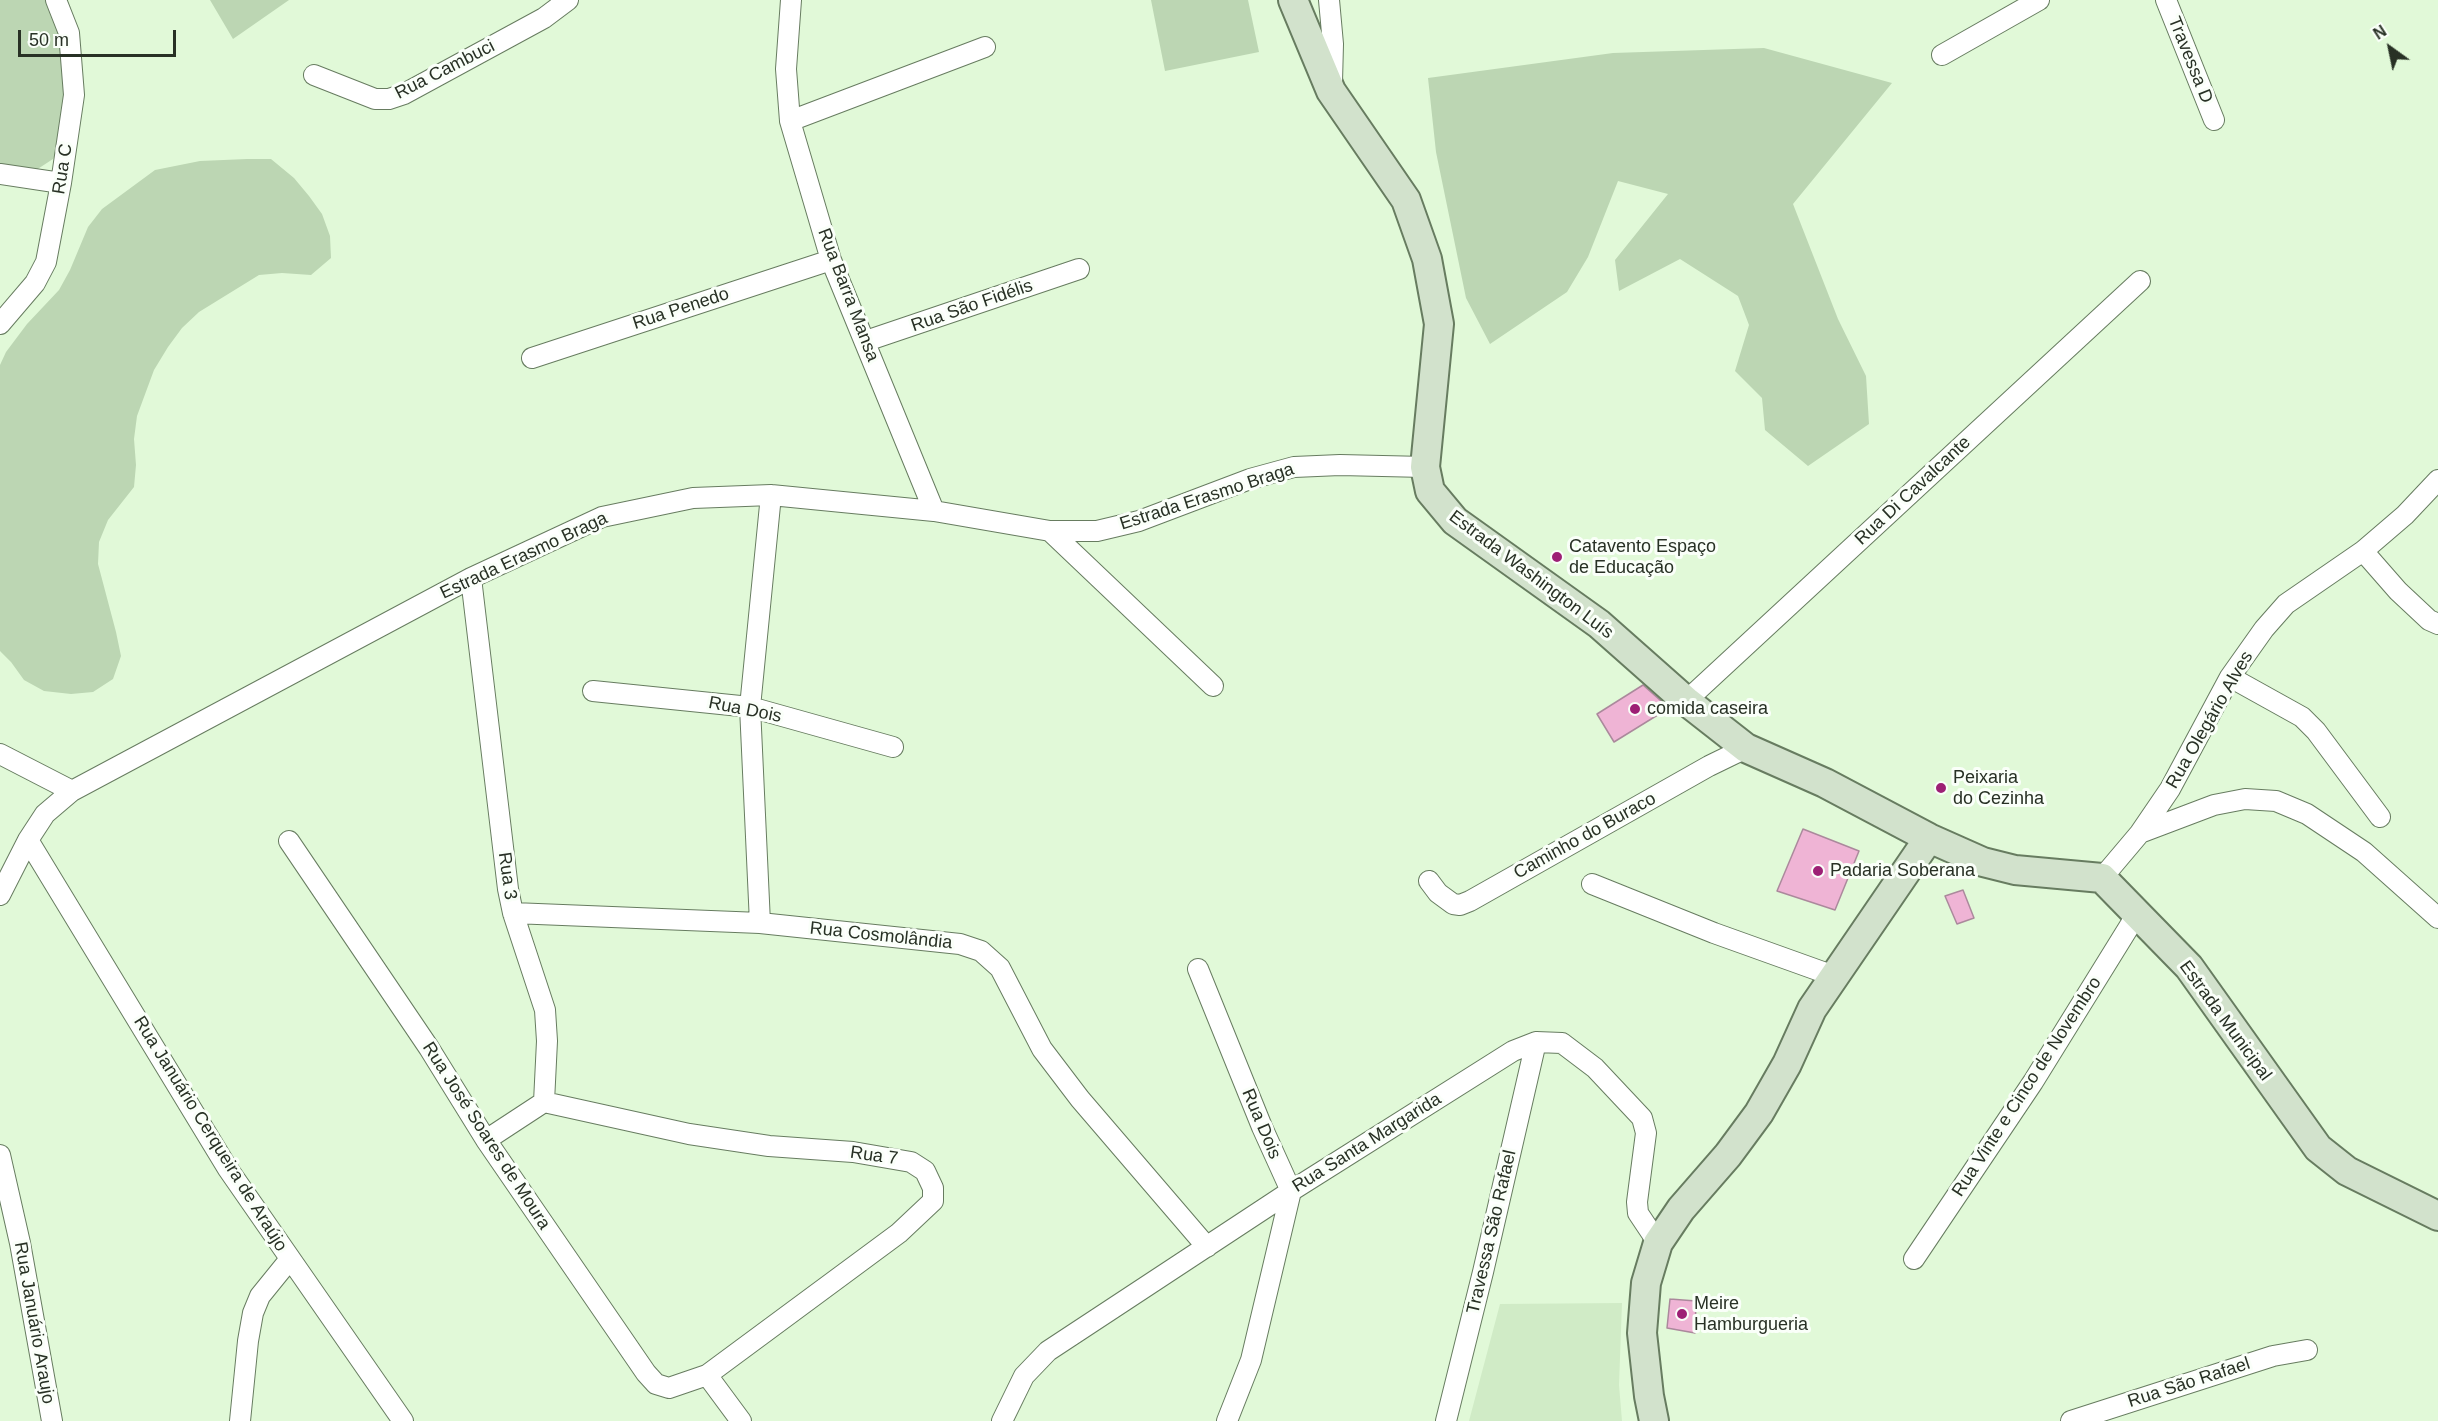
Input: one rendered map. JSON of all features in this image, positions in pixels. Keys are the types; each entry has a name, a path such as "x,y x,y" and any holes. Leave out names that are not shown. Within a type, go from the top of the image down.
{"street":[{"name":"Rua C","path":"0,324 34,283 46,262 61,183 74,95 69,33 56,0"},
{"name":"Rua Cambuci","path":"314,75 375,99 389,99 404,94 544,18 568,0"},
{"name":"Rua Barra Mansa","path":"790,0 786,69 790,121 831,260 934,510"},
{"name":"Estrada Washington Luís","path":"1293,0 1331,91 1406,200 1427,260 1439,324 1425,467 1430,491 1455,521 1599,624 1686,701 1746,748 1824,783 1929,838"},
{"path":"1329,0 1333,44 1331,91"},
{"path":"1942,55 2039,0"},
{"name":"Travessa D","path":"2166,0 2214,120"},
{"path":"790,121 985,48"},
{"path":"0,174 61,183"},
{"name":"Rua Penedo","path":"531,358 831,260"},
{"name":"Rua São Fidélis","path":"866,341 1079,269"},
{"name":"Rua Di Cavalcante","path":"1686,701 2140,281"},
{"name":"Estrada Erasmo Braga","path":"0,895 28,840 45,814 72,791 471,578 602,517 693,498 771,495 934,510 1050,531 1097,531 1139,521 1250,479 1294,467 1340,465 1425,467"},
{"name":"Rua Olegário Alves","path":"2102,878 2140,833 2170,789 2230,677 2264,629 2286,604 2363,551 2406,515 2438,480"},
{"path":"760,923 750,707 771,495"},
{"path":"1050,531 1213,686"},
{"path":"2363,551 2398,591 2429,620 2438,624"},
{"name":"Rua 3","path":"471,578 506,878 513,913 545,1010 547,1041 544,1102"},
{"path":"2230,677 2302,717 2316,731 2380,817"},
{"name":"Rua Dois","path":"593,691 750,707 893,747"},
{"name":"Caminho do Buraco","path":"1429,881 1438,893 1453,904 1460,905 1470,901 1709,766 1746,748"},
{"path":"0,754 72,791"},
{"path":"2140,833 2214,805 2245,799 2276,801 2307,814 2364,852 2438,918"},
{"path":"1654,1421 1648,1396 1642,1333 1646,1282 1658,1243 1681,1209 1728,1155 1759,1113 1788,1064 1812,1009 1929,838 1983,862 2016,870 2102,878"},
{"name":"Rua Januário Cerqueira de Araújo","path":"28,840 228,1169 403,1421"},
{"name":"Rua José Soares de Moura","path":"289,841 429,1048 486,1140 646,1373 656,1384 669,1388 707,1375"},
{"name":"Estrada Municipal","path":"2102,878 2189,967 2318,1148 2347,1171 2438,1216"},
{"path":"1592,884 1714,933 1834,976"},
{"name":"Rua Cosmolândia","path":"513,913 760,923 960,944 981,951 1000,968 1042,1049 1080,1099 1207,1247"},
{"name":"Rua Vinte e Cinco de Novembro","path":"1914,1260 2032,1082 2137,914"},
{"name":"Rua Dois","path":"1198,969 1262,1127 1291,1191"},
{"path":"1536,1042 1562,1043 1594,1068 1642,1118 1646,1133 1644,1163 1637,1202 1638,1213 1658,1243"},
{"name":"Rua Santa Margarida","path":"1002,1421 1024,1376 1048,1351 1291,1191 1513,1051 1536,1042"},
{"name":"Travessa São Rafael","path":"1446,1421 1536,1042"},
{"path":"486,1140 544,1102"},
{"name":"Rua 7","path":"544,1102 689,1134 769,1146 853,1152 911,1162 925,1171 933,1188 933,1201 899,1233 707,1375"},
{"name":"Rua Januário Araujo","path":"0,1155 20,1243 52,1421"},
{"path":"1227,1421 1251,1359 1291,1191"},
{"path":"240,1421 253,1313 260,1296 290,1259"},
{"name":"Rua São Rafael","path":"2071,1421 2273,1356 2307,1350"},
{"path":"707,1375 741,1421"}],"shaded area":[{"path":"0,0 58,0 67,133 53,159 33,172 0,168"},
{"path":"210,0 289,0 233,39"},
{"path":"1151,0 1248,0 1259,52 1165,71"},
{"path":"1764,48 1892,83 1793,204 1838,319 1866,376 1869,424 1808,466 1765,430 1762,398 1735,371 1749,325 1738,296 1680,259 1619,291 1615,260 1668,194 1618,181 1588,257 1567,292 1490,344 1466,298 1436,152 1428,78 1613,53"},
{"path":"271,159 294,178 322,214 330,236 331,258 311,275 282,273 259,275 199,312 182,328 168,347 154,370 137,416 134,439 136,465 134,487 108,520 99,542 98,564 121,656 113,679 93,692 71,694 44,691 24,680 0,651 0,365 6,352 27,324 59,290 88,227 102,209 155,170 200,161"},
{"path":"1622,1303 1619,1385 1622,1421 1469,1421 1500,1304"}],"building":[{"name":"comida caseira","path":"1643,685 1669,708 1614,742 1597,714"},
{"name":"Padaria Soberana","path":"1803,829 1859,851 1835,910 1777,891"},
{"path":"1963,890 1974,918 1957,924 1945,896"},
{"name":"Meire Hamburgueria","path":"1670,1299 1696,1301 1695,1333 1667,1328"}],"place":[{"name":"Catavento Espaço de Educação","path":"1557,557"},
{"name":"comida caseira","path":"1635,709"},
{"name":"Peixaria do Cezinha","path":"1941,788"},
{"name":"Padaria Soberana","path":"1818,871"},
{"name":"Meire Hamburgueria","path":"1682,1314"}]}
